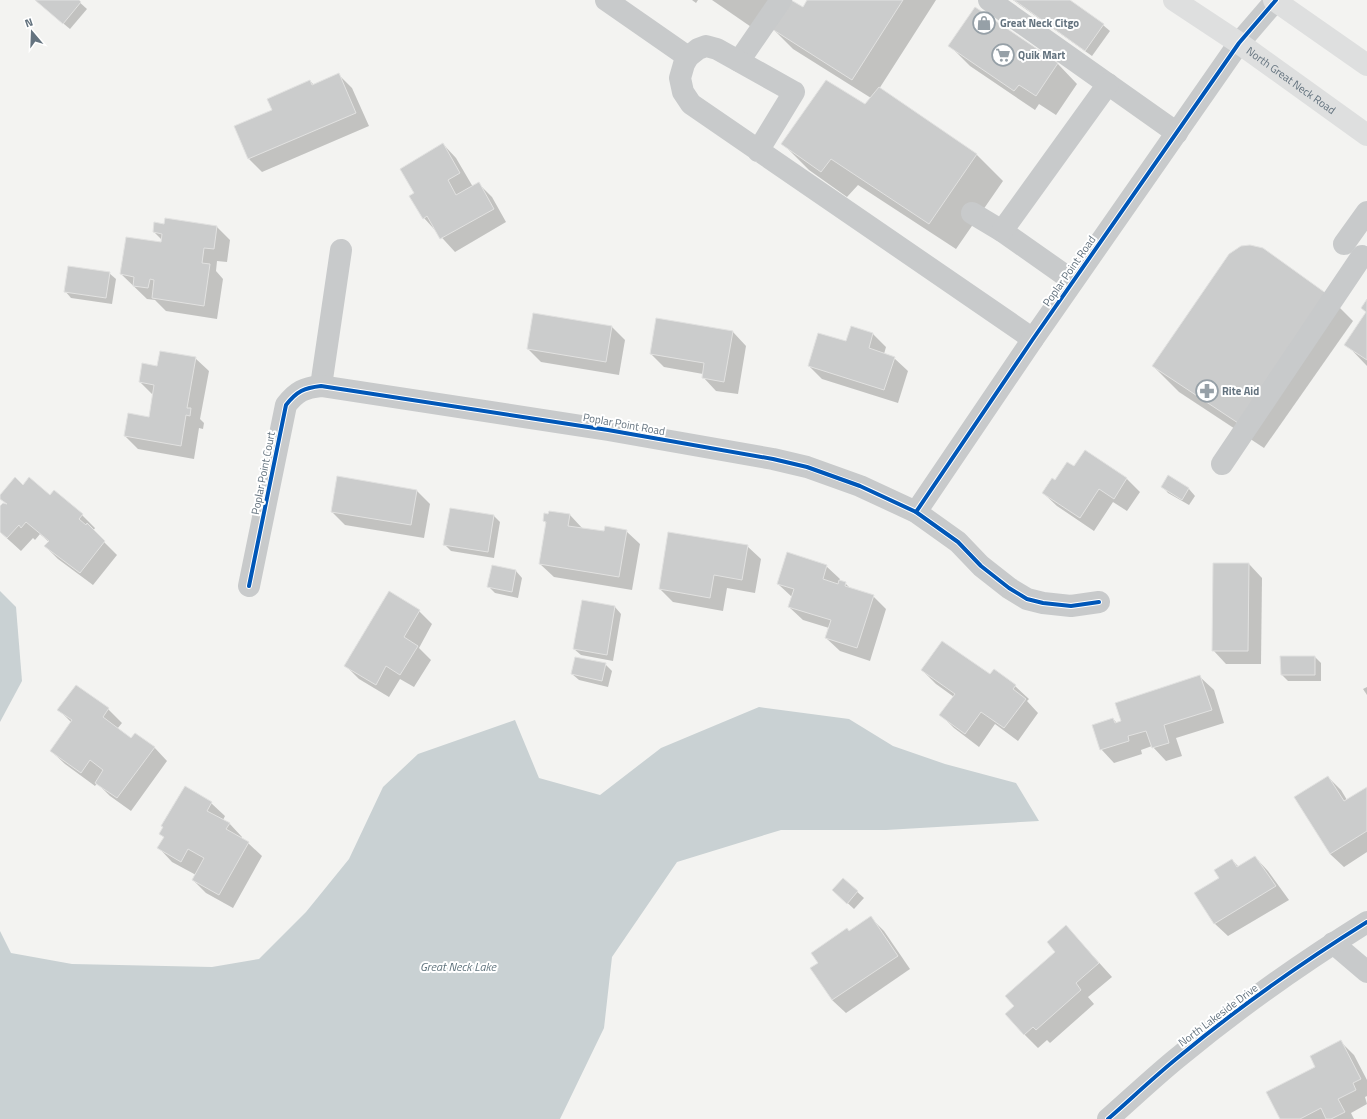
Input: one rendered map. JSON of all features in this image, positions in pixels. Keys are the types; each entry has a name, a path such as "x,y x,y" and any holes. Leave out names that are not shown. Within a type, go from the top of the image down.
{"main road":[{"name":"North Great Neck Road","path":"1174,0 1239,43 1367,135"},
{"path":"1275,0 1367,65"}],"street":[{"path":"606,0 688,57"},
{"path":"739,61 781,0"},
{"path":"989,0 1177,133"},
{"name":"Poplar Point Road","path":"916,512 1033,339 1239,43 1275,0"},
{"path":"758,151 794,92 717,49 706,46 698,49 688,57 684,64 680,78 683,92 691,104 758,151 1033,339"},
{"path":"1002,231 1108,84"},
{"path":"1344,244 1367,212"},
{"path":"972,213 1002,231 1073,281"},
{"path":"321,386 341,250"},
{"path":"1222,464 1362,256"},
{"name":"Poplar Point Road","path":"321,386 608,430 773,459 807,467 860,486 916,512 958,542 981,566 1009,588 1027,598 1043,603 1071,606 1099,602"},
{"name":"Poplar Point Court","path":"249,586 286,405 293,396 306,388 321,386"},
{"name":"North Lakeside Drive","path":"1108,1119 1181,1054 1250,1001 1333,943 1367,922"},
{"path":"1333,943 1367,972"}],"water":[{"path":"0,591 16,607 22,681 0,722"},
{"name":"Great Neck Lake","path":"759,707 849,719 893,746 945,764 1016,783 1039,821 886,830 781,830 677,862 612,957 604,1028 560,1119 0,1119 0,931 11,953 72,964 212,967 259,959 306,912 349,859 383,787 418,754 515,720 539,778 600,795 661,748"}],"building":[{"path":"35,0 79,0 81,2 63,24"},
{"path":"791,0 803,7 807,0 903,0 852,80 772,29"},
{"path":"1014,0 1070,0 1104,24 1085,51"},
{"name":"Quik Mart","path":"975,7 1058,63 1036,96 1019,85 1014,91 948,46"},
{"path":"339,73 356,113 248,159 234,126 272,110 267,99 310,80 312,85"},
{"path":"826,80 865,104 879,87 977,154 929,224 831,159 821,172 781,144"},
{"path":"443,143 460,173 448,180 456,195 479,182 494,209 440,239 427,216 423,219 409,196 414,193 400,169"},
{"path":"165,218 217,226 214,249 204,248 202,263 210,264 204,306 152,298 154,280 150,279 148,288 133,286 134,277 120,274 126,237 161,242 162,234 153,232 154,222 164,224"},
{"name":"Rite Aid","path":"1250,245 1263,248 1327,294 1238,423 1152,366 1229,254 1241,246"},
{"path":"68,266 110,272 106,298 64,292"},
{"path":"1367,299 1367,360 1344,345 1366,312 1361,308"},
{"path":"533,313 612,326 606,362 527,349"},
{"path":"656,318 733,331 724,382 702,378 704,363 650,354"},
{"path":"851,326 873,333 869,348 895,357 884,390 808,366 818,333 846,341"},
{"path":"160,351 196,357 187,408 191,408 190,416 186,415 181,446 124,436 128,413 149,417 154,385 139,382 142,363 157,366"},
{"path":"1085,450 1127,478 1114,499 1099,489 1080,518 1042,493 1052,478 1055,480 1067,462 1074,466"},
{"path":"1168,475 1189,488 1182,500 1161,487"},
{"path":"337,476 417,490 411,525 331,512"},
{"path":"15,477 23,485 29,477 50,495 54,490 83,514 79,519 86,525 87,523 105,541 80,573 44,546 49,541 26,522 21,528 19,525 7,538 0,532 0,506 3,503 7,504 0,499 0,495"},
{"path":"450,508 494,515 488,552 443,545"},
{"path":"549,511 570,514 568,526 604,531 605,526 627,530 619,577 539,564 546,522 543,521 544,513 548,514"},
{"path":"668,532 748,545 742,580 714,575 710,598 659,589"},
{"path":"787,552 827,565 823,579 838,584 839,580 846,582 845,586 874,595 857,648 825,638 831,620 788,607 794,589 777,584"},
{"path":"1213,563 1249,563 1248,651 1212,651"},
{"path":"492,565 516,570 512,592 487,587"},
{"path":"389,591 420,610 404,637 418,646 400,675 386,666 376,685 344,666"},
{"path":"582,600 615,606 607,655 573,649"},
{"path":"942,641 990,674 994,669 1016,685 1013,689 1026,699 1004,728 981,712 965,734 939,715 955,694 921,670"},
{"path":"1280,656 1315,656 1315,675 1281,675"},
{"path":"575,657 606,663 602,681 571,674"},
{"path":"1200,675 1212,710 1164,725 1169,743 1152,748 1146,731 1128,736 1129,741 1100,750 1092,725 1113,718 1115,723 1121,721 1115,703"},
{"path":"76,685 109,708 103,717 131,738 135,733 155,747 117,798 95,783 103,770 90,760 81,773 50,751 72,720 57,710"},
{"path":"1328,776 1344,801 1367,787 1367,831 1330,854 1294,797"},
{"path":"185,786 212,802 207,811 230,823 226,829 249,842 219,895 192,880 204,858 188,849 181,862 157,848 164,837 159,834 163,827 161,826"},
{"path":"1255,856 1276,886 1214,924 1194,893 1219,878 1214,870 1232,859 1237,867"},
{"path":"843,878 858,891 847,904 832,890"},
{"path":"871,916 898,956 832,1000 810,968 818,963 811,953 847,928 849,931"},
{"path":"1066,925 1099,963 1076,983 1081,990 1036,1030 1033,1027 1024,1035 1005,1014 1014,1006 1005,996 1055,952 1047,942"},
{"path":"1341,1040 1361,1079 1353,1083 1356,1090 1338,1099 1345,1112 1331,1119 1326,1119 1321,1108 1300,1119 1280,1119 1266,1092 1315,1067 1310,1056"}],"cycle path":[{"path":"916,512 1033,339 1239,43 1276,0"},
{"path":"249,586 286,405 297,393 321,386 608,430 773,459 807,467 860,486 916,512 958,542 981,566 1009,588 1027,599 1043,603 1071,606 1099,602"},
{"path":"1108,1119 1153,1079 1226,1019 1319,953 1367,922"}],"place":[{"name":"Great Neck Citgo","path":"984,23"},
{"name":"Quik Mart","path":"1003,55"},
{"name":"Rite Aid","path":"1207,391"}]}
